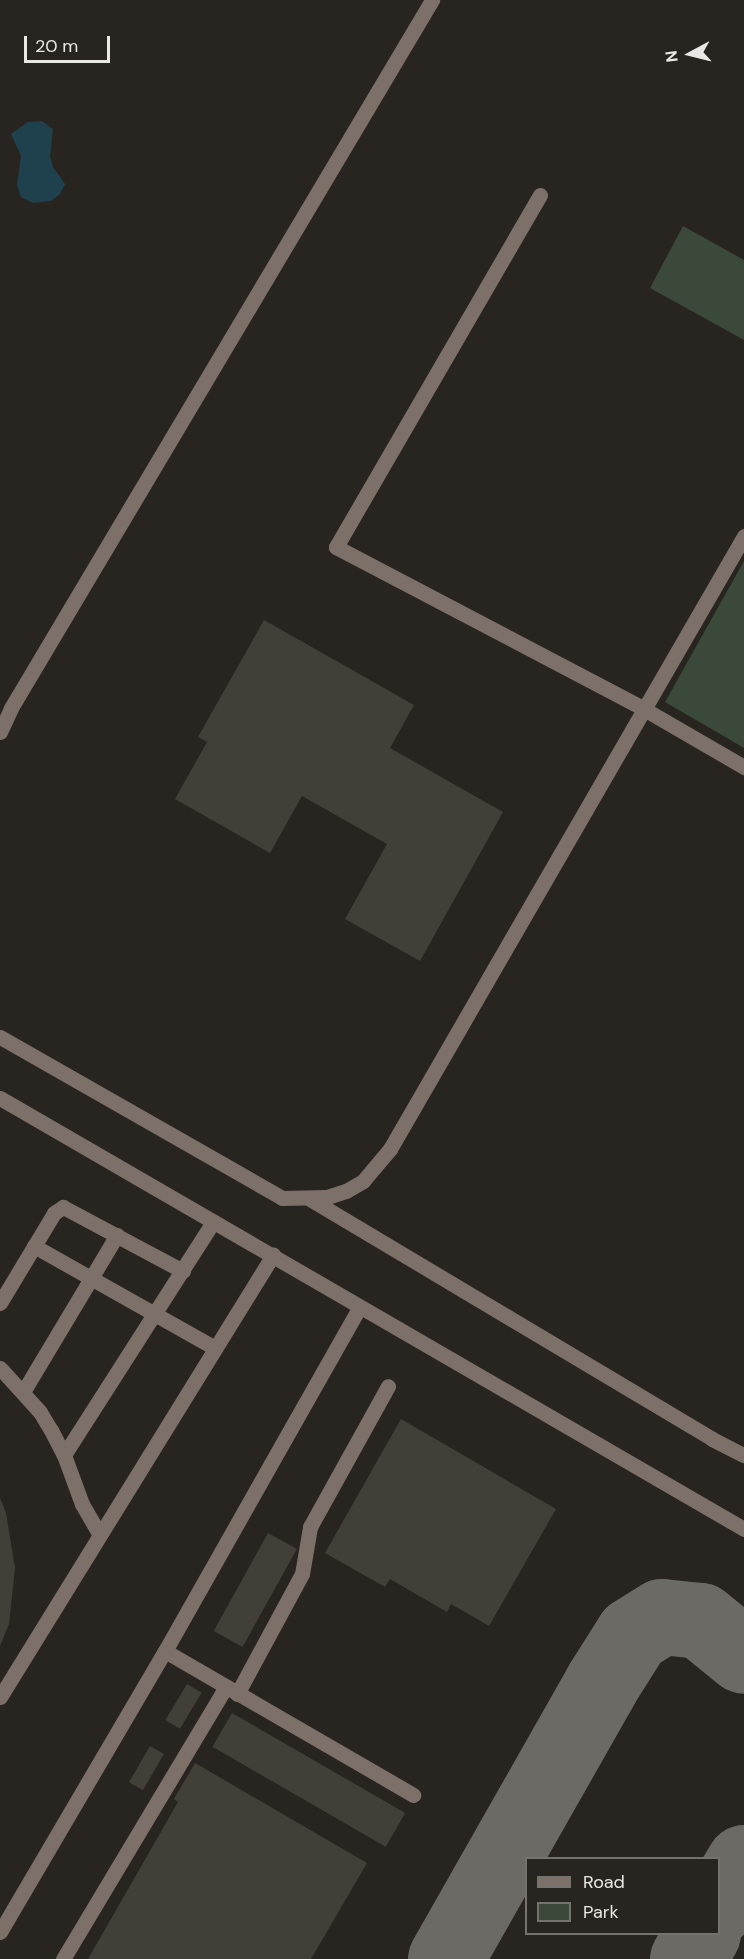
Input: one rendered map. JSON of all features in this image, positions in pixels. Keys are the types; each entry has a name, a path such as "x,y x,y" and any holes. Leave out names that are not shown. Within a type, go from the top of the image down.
{"street":[{"path":"0,732 6,705 432,0"},
{"path":"540,195 336,547 644,709 744,767"},
{"path":"0,1037 282,1198 310,1199 346,1191 363,1181 390,1149 744,536"},
{"path":"0,1098 744,1529"},
{"path":"310,1199 712,1439 744,1455"},
{"path":"0,1303 54,1213 63,1207 183,1271"},
{"path":"64,1455 213,1222"},
{"path":"23,1392 117,1235"},
{"path":"34,1246 215,1348"},
{"path":"0,1697 273,1255"},
{"path":"0,1932 165,1651 359,1308"},
{"path":"0,1368 23,1392 51,1430 64,1455 77,1492 99,1534"},
{"path":"63,1959 302,1574 310,1527 388,1386"},
{"path":"165,1651 413,1795"}],"green space":[{"path":"683,226 744,260 744,340 650,288"},
{"path":"744,561 744,748 665,702"}],"water":[{"path":"42,121 53,129 50,156 53,167 65,184 60,194 51,201 33,203 21,197 17,185 21,156 11,134 28,122"}],"building":[{"path":"264,620 414,705 390,748 503,812 420,961 345,919 387,844 302,796 270,853 175,799 207,742 198,737"},
{"path":"401,1419 556,1509 489,1626 451,1604 447,1612 390,1579 385,1587 325,1553"},
{"path":"0,1498 6,1513 15,1568 9,1624 0,1646"},
{"path":"268,1533 297,1549 243,1647 214,1631"},
{"path":"187,1684 202,1693 180,1729 165,1720"},
{"path":"232,1713 405,1813 386,1847 212,1747"},
{"path":"150,1746 164,1754 143,1790 129,1782"},
{"path":"195,1763 367,1863 311,1959 88,1959 178,1802 174,1799"}],"taxiway":[{"path":"446,1959 602,1684 633,1635 662,1617 701,1621 744,1656"},
{"path":"720,1904 744,1863"},
{"path":"688,1959 702,1935"}]}
